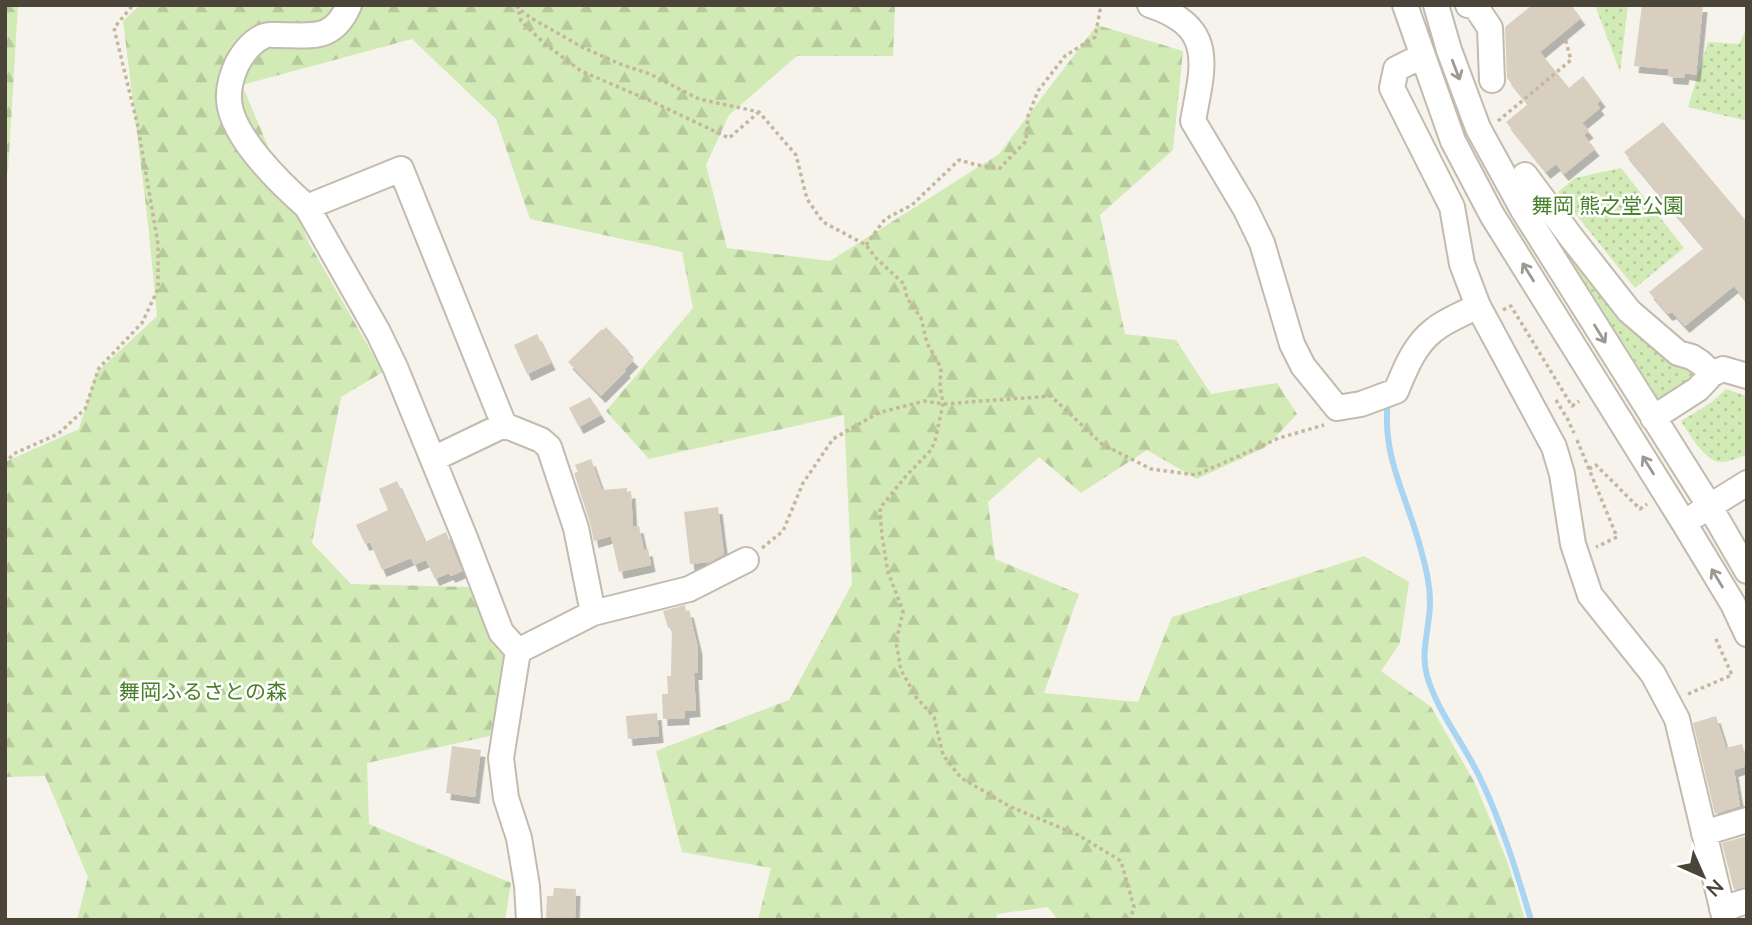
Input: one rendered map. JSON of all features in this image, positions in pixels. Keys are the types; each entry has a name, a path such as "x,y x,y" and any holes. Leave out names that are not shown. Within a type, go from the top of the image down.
{"street":[{"path":"349,5 344,17 333,29 319,35 263,35 244,51 232,75 229,100 235,123 258,158 291,194 307,207 378,332 395,367 501,632 518,651"},
{"path":"1150,5 1170,12 1193,31 1199,43 1202,71 1193,121 1245,208 1262,243 1292,344 1303,366 1337,408 1361,404 1385,395 1430,332 1440,325 1490,309"},
{"path":"1405,5 1453,141 1492,215 1684,523 1733,604 1747,634"},
{"path":"1436,5 1449,50 1478,128 1522,210 1710,507 1747,571"},
{"path":"1468,5 1476,7 1490,28 1492,80"},
{"path":"1422,57 1396,69 1392,88 1452,207 1462,264 1490,309 1554,447 1562,474 1573,544 1590,595 1653,674 1677,719 1724,914 1747,901"},
{"path":"307,207 401,169 504,425 541,440 549,447 576,528 593,613"},
{"path":"1525,175 1629,311 1678,353 1692,357 1712,374"},
{"path":"1653,418 1698,389 1712,374 1723,369 1747,376"},
{"path":"433,460 504,425"},
{"path":"1684,523 1747,482"},
{"path":"518,651 593,613 689,589 746,560"},
{"path":"518,651 501,758 506,798 519,838 529,920"},
{"path":"1704,833 1747,820"}],"path":[{"path":"5,464 13,454 58,434 85,409 99,368 142,323 158,289 158,244 140,140 114,28 133,5"},
{"path":"866,245 885,219 912,205 959,160 1000,168 1026,141 1028,116 1038,91 1065,56 1095,37 1101,5"},
{"path":"518,6 521,21 545,44 581,71 729,138 759,112"},
{"path":"518,6 531,18 582,47 650,74 699,99 759,112 796,155 807,199 823,222 866,245 904,284 907,298 922,318 928,343 941,368 943,404 931,450 880,508 888,572 903,611 896,642 901,670 916,697 934,718 943,755 961,778 1011,807 1078,835 1121,861 1134,907 1130,920"},
{"path":"1496,122 1571,60 1564,38"},
{"path":"1490,309 1511,306 1572,406 1579,401"},
{"path":"746,560 783,531 803,483 833,439 878,413 925,401 943,404 1051,396 1102,444 1151,469 1196,475 1279,439 1336,421 1350,406"},
{"path":"1589,469 1597,466 1640,509 1649,503"},
{"path":"1669,703 1732,675 1715,637"}],"green space":[{"path":"5,5 18,5 8,171 5,172"},
{"name":"舞岡ふるさとの森","path":"140,5 895,5 893,56 797,56 729,115 706,165 727,248 830,261 999,154 1097,25 1183,51 1173,150 1100,215 1125,334 1176,340 1211,394 1277,383 1297,414 1266,447 1197,479 1147,450 1081,493 1039,457 988,502 995,559 1079,594 1044,693 1138,702 1172,617 1364,556 1409,582 1400,643 1381,671 1431,707 1475,783 1508,863 1525,920 1058,920 1048,907 997,914 996,920 758,920 771,868 682,852 656,751 789,700 852,584 844,415 649,459 606,411 693,308 682,252 530,219 496,119 412,39 242,85 309,243 383,372 341,397 312,543 351,584 469,587 505,657 490,736 367,763 369,824 511,883 505,920 77,920 88,877 45,776 5,777 5,462 79,429 96,373 157,316 123,21"},
{"path":"1595,5 1628,5 1620,72"},
{"path":"1747,28 1747,121 1688,107 1708,42 1739,44"},
{"name":"舞岡 熊之堂公園","path":"1621,168 1684,248 1635,288 1558,192 1575,178"},
{"path":"1552,230 1694,370 1693,381 1665,399 1658,398"},
{"path":"1726,389 1747,396 1747,455 1719,462 1702,451 1681,421 1712,402"}],"building":[{"path":"1532,5 1571,5 1581,18 1540,52 1569,88 1583,76 1601,100 1597,104 1600,108 1582,123 1589,131 1584,135 1595,149 1564,174 1556,164 1546,172 1506,122 1528,104 1507,78 1505,27"},
{"path":"1642,5 1703,5 1696,75 1685,73 1684,78 1669,77 1668,69 1634,66"},
{"path":"1663,122 1747,222 1747,302 1734,286 1685,326 1672,312 1668,314 1649,292 1704,248 1624,152"},
{"path":"606,327 634,360 601,396 568,362"},
{"path":"537,334 551,363 527,374 514,345"},
{"path":"590,397 601,415 579,427 569,408"},
{"path":"591,459 602,490 627,488 627,492 631,491 633,527 639,526 644,550 648,549 651,565 619,572 611,536 594,541 574,473 578,472 575,465"},
{"path":"397,481 425,542 446,532 462,571 435,579 426,560 414,565 411,558 382,570 370,542 365,544 356,525 388,510 379,489"},
{"path":"718,507 724,554 710,562 690,564 684,512"},
{"path":"685,605 686,611 689,610 698,648 698,673 694,673 696,710 685,711 685,718 663,719 662,694 668,694 667,676 671,676 672,628 668,628 663,611"},
{"path":"657,713 659,736 628,739 626,716"},
{"path":"1716,716 1726,748 1742,744 1747,766 1734,770 1740,806 1715,814 1693,723"},
{"path":"452,746 481,750 475,797 446,793"},
{"path":"1747,836 1747,887 1734,890 1722,843"},
{"path":"554,888 576,889 575,919 546,918 547,896 553,896"}],"waterway":[{"path":"1388,401 1388,441 1425,563 1430,595 1425,658 1427,676 1438,703 1489,797 1509,849 1531,920"}]}
